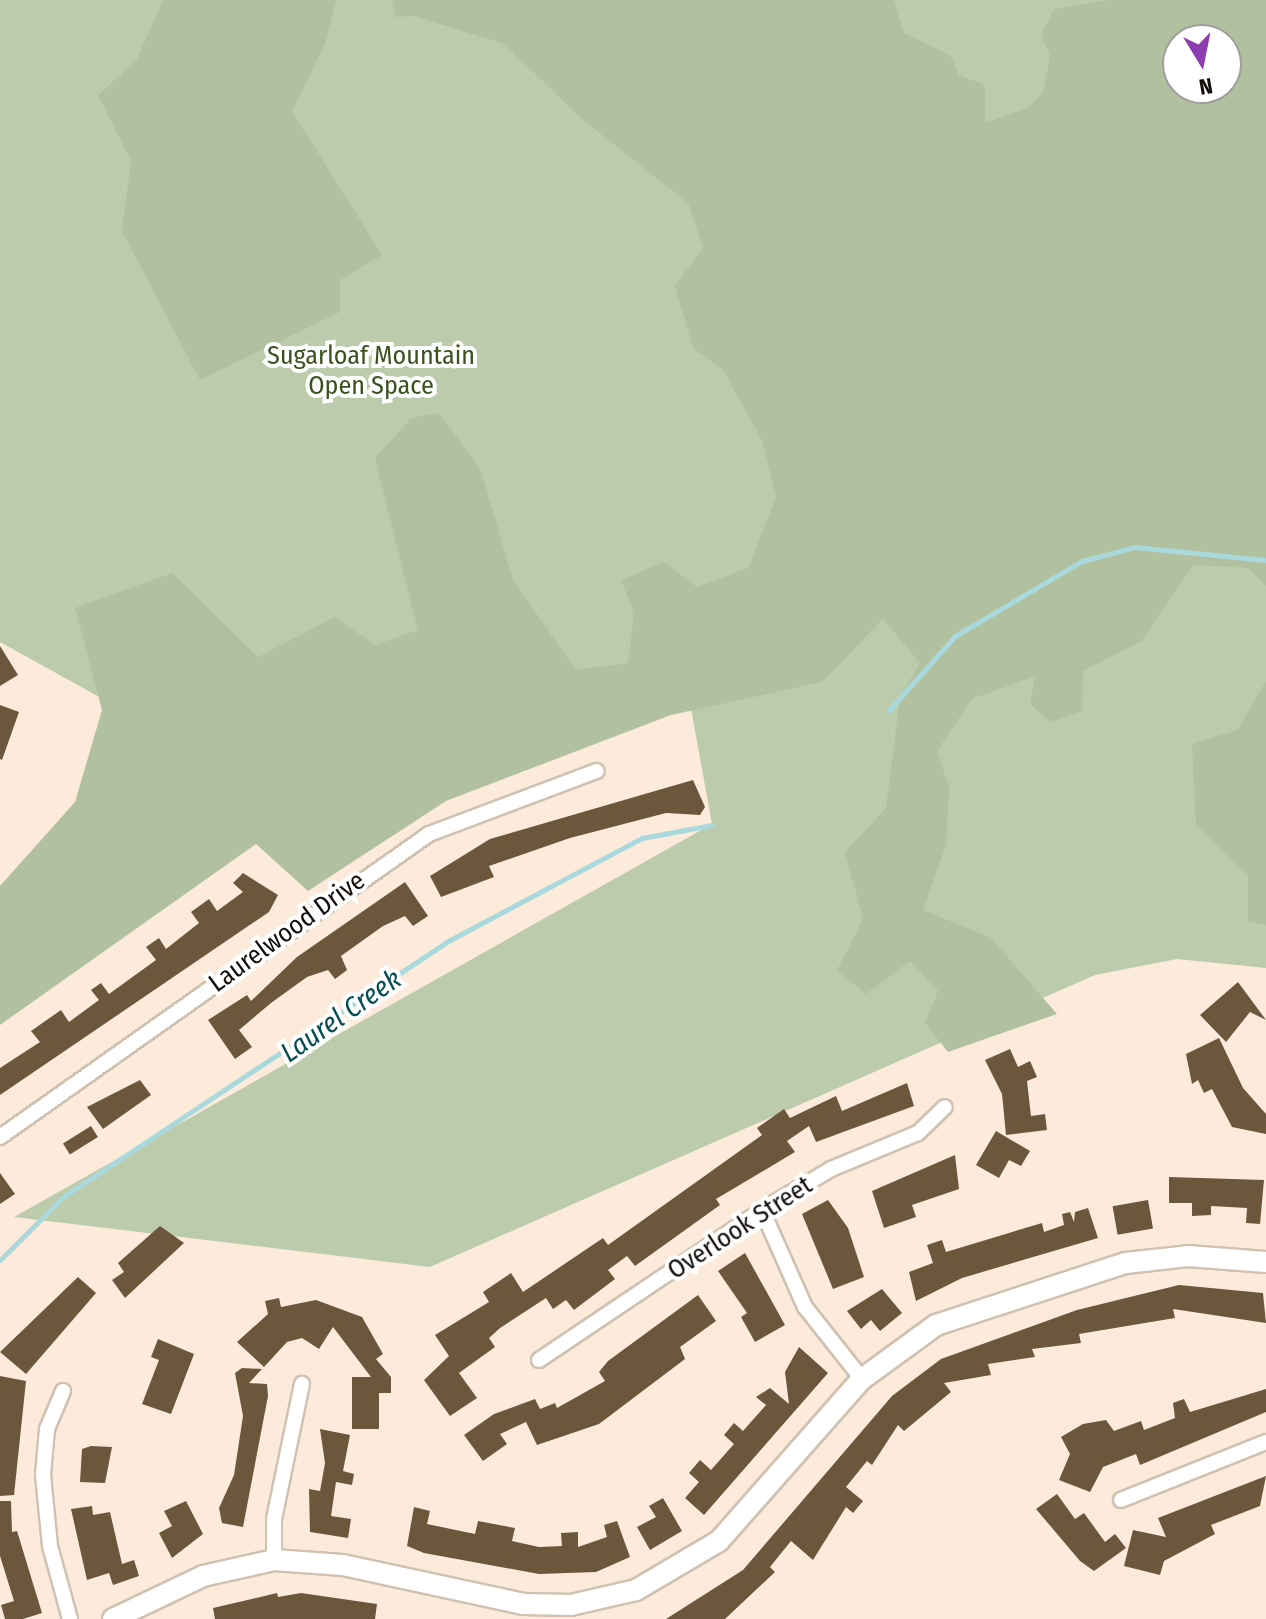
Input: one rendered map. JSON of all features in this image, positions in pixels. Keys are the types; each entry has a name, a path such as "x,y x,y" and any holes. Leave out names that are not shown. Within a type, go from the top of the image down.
{"main road":[{"path":"113,1619 203,1576 274,1560 343,1565 523,1604 614,1597 669,1575 719,1541 862,1379 936,1325 1095,1271 1188,1256 1266,1262"}],"street":[{"name":"Laurelwood Drive","path":"0,1137 429,834 597,771"},
{"name":"Overlook Street","path":"539,1360 762,1210 831,1169 918,1133 945,1107"},
{"path":"762,1210 805,1307 862,1379"},
{"path":"274,1560 274,1519 302,1384"},
{"path":"63,1391 47,1429 43,1475 50,1546 70,1619"},
{"path":"1121,1500 1266,1442"}],"green space":[{"name":"Sugarloaf Mountain Open Space","path":"0,0 1266,0 1266,968 1177,959 1095,975 430,1267 14,1217 712,824 684,670 206,756 0,642"},
{"path":"163,0 336,0 325,44 292,111 382,255 340,280 340,312 200,380 122,231 131,161 98,95 136,61"},
{"path":"392,0 894,0 904,33 951,56 959,75 985,85 985,123 1028,108 1043,92 1050,56 1041,35 1054,9 1109,0 1266,0 1266,586 1249,568 1193,565 1142,641 1083,671 1082,711 1050,722 1030,704 1035,676 972,699 937,751 949,787 946,845 923,910 990,937 1057,1014 948,1052 925,1023 938,991 910,961 866,994 837,970 863,919 845,852 886,808 900,697 920,663 883,619 822,682 671,715 446,801 308,891 256,844 0,1025 0,886 75,802 102,710 75,608 172,573 258,657 335,617 375,645 418,630 375,458 411,418 439,413 480,468 513,580 576,670 628,663 634,613 621,580 664,562 697,587 748,568 776,497 763,442 723,370 693,348 675,286 703,248 688,203 583,120 504,44 414,16 395,17"},
{"path":"1266,681 1266,925 1248,921 1248,875 1196,825 1192,744 1237,730"}],"building":[{"path":"0,646 18,675 0,686"},
{"path":"0,705 19,712 2,760 0,759"},
{"path":"693,780 705,807 700,815 666,813 570,838 489,866 494,877 441,897 430,876 490,839"},
{"path":"243,873 278,895 269,912 0,1095 0,1068 40,1042 31,1031 61,1010 69,1022 99,1000 91,990 101,983 109,994 156,960 146,947 159,938 166,949 199,923 191,912 209,899 217,911 243,892 233,883"},
{"path":"405,882 428,916 413,926 405,916 383,926 341,956 347,970 335,979 328,970 307,977 271,1003 239,1030 252,1047 235,1059 208,1020 247,995 251,1001 297,957"},
{"path":"1238,982 1266,1020 1250,1012 1226,1042 1200,1015"},
{"path":"1219,1038 1243,1088 1266,1114 1266,1134 1232,1127 1212,1089 1204,1093 1198,1080 1192,1084 1186,1054"},
{"path":"1010,1049 1018,1067 1030,1061 1037,1077 1027,1081 1031,1116 1045,1114 1047,1130 1006,1135 1002,1094 985,1060"},
{"path":"140,1080 151,1095 103,1129 87,1107"},
{"path":"907,1083 914,1106 816,1142 809,1126 787,1141 795,1152 716,1199 720,1205 635,1266 627,1256 608,1270 615,1279 574,1310 566,1300 553,1309 546,1298 500,1328 489,1338 495,1347 459,1373 477,1398 450,1416 424,1380 449,1356 435,1335 489,1302 483,1292 511,1273 523,1292 603,1238 608,1245 762,1135 757,1128 784,1109 790,1118 836,1096 842,1111"},
{"path":"91,1126 98,1137 70,1155 63,1143"},
{"path":"996,1131 1030,1151 1021,1166 1009,1160 999,1178 976,1165"},
{"path":"955,1155 959,1189 912,1205 916,1217 884,1228 872,1191"},
{"path":"0,1173 15,1194 0,1204"},
{"path":"1169,1177 1264,1180 1260,1224 1246,1223 1247,1208 1211,1206 1211,1215 1192,1216 1192,1203 1169,1203"},
{"path":"828,1200 848,1228 864,1277 833,1289 802,1214"},
{"path":"1148,1200 1153,1229 1118,1235 1113,1206"},
{"path":"1088,1208 1098,1238 962,1278 916,1301 909,1272 933,1263 927,1245 942,1240 946,1252 1042,1223 1044,1232 1064,1225 1062,1214 1070,1212 1074,1222 1075,1212"},
{"path":"160,1226 184,1243 125,1298 112,1280 124,1272 118,1263"},
{"path":"745,1253 785,1325 755,1342 741,1317 747,1313 718,1271"},
{"path":"78,1277 96,1293 26,1374 0,1352"},
{"path":"1179,1285 1263,1293 1266,1323 1173,1309 1175,1318 1079,1334 1081,1343 1032,1349 1035,1357 988,1364 991,1375 944,1383 951,1392 904,1431 898,1425 872,1465 867,1461 846,1487 863,1501 853,1513 846,1507 813,1560 791,1541 770,1567 775,1572 725,1619 666,1619 743,1570 892,1396 941,1359 1077,1310"},
{"path":"882,1289 902,1313 880,1331 871,1320 861,1329 847,1311"},
{"path":"698,1295 716,1321 680,1347 685,1359 599,1424 537,1445 526,1422 500,1434 507,1444 483,1461 464,1435 494,1414 535,1399 540,1409 555,1403 557,1408 605,1381 599,1372 608,1361"},
{"path":"279,1298 281,1307 316,1300 362,1317 383,1354 376,1359 391,1377 391,1393 379,1393 379,1429 352,1429 352,1377 371,1377 333,1327 319,1349 302,1338 287,1342 264,1367 237,1342 268,1314 265,1301"},
{"path":"158,1339 194,1354 171,1414 142,1404 159,1360 151,1357"},
{"path":"799,1347 828,1373 704,1515 685,1498 699,1482 689,1473 700,1460 711,1470 734,1444 724,1435 734,1423 743,1431 766,1405 756,1397 770,1388 789,1404 785,1372"},
{"path":"242,1368 262,1369 249,1383 267,1384 268,1396 243,1527 222,1523 219,1508 234,1475 243,1416 235,1373"},
{"path":"0,1376 26,1381 14,1495 0,1496"},
{"path":"1266,1389 1266,1412 1140,1465 1136,1454 1103,1467 1090,1492 1059,1480 1070,1454 1061,1437 1083,1424 1106,1420 1114,1431 1141,1421 1144,1430 1175,1418 1173,1403 1184,1399 1190,1412"},
{"path":"320,1429 350,1435 343,1471 354,1474 352,1485 336,1482 331,1516 351,1519 348,1538 310,1532 309,1489 320,1491 325,1463"},
{"path":"112,1447 105,1483 80,1482 82,1449"},
{"path":"1266,1476 1260,1506 1211,1525 1215,1534 1164,1561 1160,1575 1124,1566 1133,1530 1166,1537 1158,1518"},
{"path":"1057,1494 1075,1519 1084,1513 1105,1542 1115,1534 1126,1548 1094,1571 1080,1561 1036,1509"},
{"path":"663,1498 682,1531 650,1550 637,1527 656,1517 649,1506"},
{"path":"0,1501 11,1501 12,1532 17,1531 42,1613 23,1619 5,1619 1,1605 14,1601 0,1556"},
{"path":"186,1501 203,1534 172,1558 159,1533 172,1526 164,1511"},
{"path":"92,1506 93,1515 110,1512 122,1564 134,1560 139,1576 113,1585 109,1573 87,1580 71,1509"},
{"path":"414,1507 430,1511 427,1524 475,1534 478,1521 515,1528 512,1541 539,1547 562,1546 561,1533 578,1532 578,1547 607,1537 604,1525 617,1521 630,1557 596,1572 539,1574 424,1553 407,1546"},
{"path":"277,1593 278,1597 301,1593 377,1604 375,1619 215,1619 213,1608"}],"waterway":[{"name":"Laurel Creek","path":"889,710 955,636 1082,561 1135,547 1266,560"},
{"name":"Laurel Creek","path":"0,1260 63,1197 450,940 642,838 712,825"}]}
